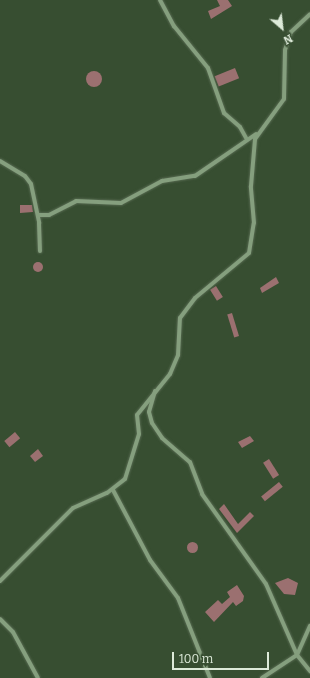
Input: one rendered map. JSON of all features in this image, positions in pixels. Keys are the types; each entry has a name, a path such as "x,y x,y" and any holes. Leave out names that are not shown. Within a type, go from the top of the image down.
{"street":[{"path":"160,0 174,26 208,68 224,113 240,127 246,138"},
{"path":"38,215 49,215 76,201 121,203 162,181 195,176 246,138 256,134 275,116 284,99 285,50 291,32 310,14"},
{"path":"0,582 74,508 113,490 129,473 139,434 137,415 175,365 180,348 180,318 188,307 249,253 254,223 251,186 256,134"},
{"path":"0,162 29,180 38,215 40,251"},
{"path":"155,391 149,412 152,423 162,438 190,462 202,494 266,584 297,655 310,670"},
{"path":"113,490 150,560 178,598 210,678"},
{"path":"0,619 13,632 38,678"},
{"path":"262,678 297,655 310,626"}],"building":[{"path":"217,0 228,0 232,6 211,19 208,11 220,6"},
{"path":"235,68 239,78 219,86 215,76"},
{"path":"94,71 100,73 102,79 100,85 94,87 88,85 86,79 88,73"},
{"path":"20,205 32,205 33,212 20,213"},
{"path":"36,262 40,262 42,263 42,271 36,272 33,269 33,265"},
{"path":"276,277 279,283 262,293 260,288"},
{"path":"216,286 223,297 217,301 210,290"},
{"path":"232,313 239,336 234,337 227,314"},
{"path":"15,432 20,438 9,447 4,441"},
{"path":"250,436 254,441 242,448 238,442"},
{"path":"38,449 43,456 35,462 30,456"},
{"path":"269,459 279,475 273,479 263,463"},
{"path":"279,482 283,487 265,501 261,496"},
{"path":"224,504 238,524 250,512 254,516 237,533 219,509"},
{"path":"190,542 194,542 196,543 196,551 190,552 187,549 187,545"},
{"path":"288,578 298,583 295,595 284,594 275,583"},
{"path":"237,585 244,596 243,601 236,606 233,602 214,622 205,612 218,600 222,604 230,597 227,592"}]}
